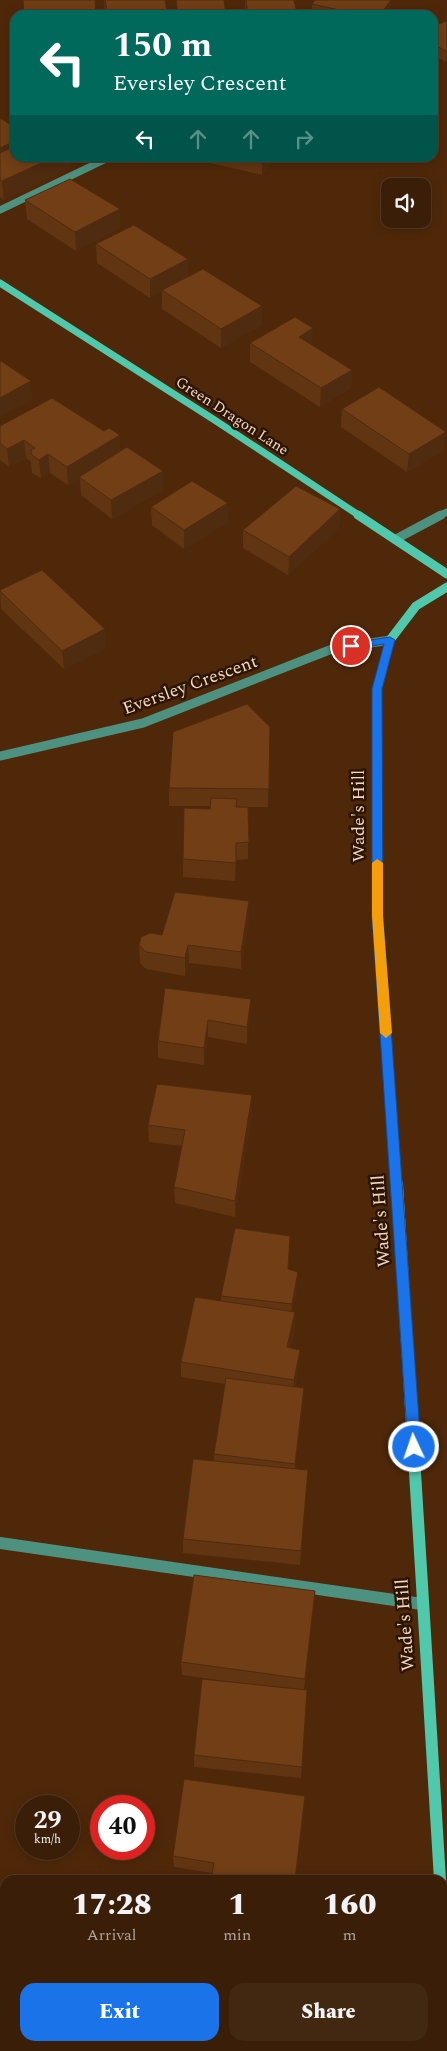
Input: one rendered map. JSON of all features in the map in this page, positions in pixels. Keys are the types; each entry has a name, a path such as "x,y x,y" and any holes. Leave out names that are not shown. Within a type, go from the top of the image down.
{"street":[{"path":"0,210 100,162"},
{"name":"Green Dragon Lane","path":"0,283 396,539 447,574"},
{"path":"396,539 447,512"},
{"name":"Wade's Hill","path":"440,1875 422,1604 410,1368 378,916 377,689 390,640 416,606 447,587"},
{"name":"Eversley Crescent","path":"0,756 143,723 332,649 390,640"},
{"path":"0,1543 422,1604"}],"building":[{"path":"23,0 95,0 96,10 24,10"},
{"path":"105,0 165,0 167,10 107,10"},
{"path":"176,0 224,0 225,10 177,10"},
{"path":"246,0 294,0 296,10 247,10"},
{"path":"315,0 391,0 384,10 340,10 312,4"},
{"path":"447,22 447,52 438,47 438,24"},
{"path":"0,118 10,124 10,143 0,148"},
{"path":"10,148 10,162 43,162 2,181 0,180 0,153"},
{"path":"70,179 120,209 75,232 25,200"},
{"path":"134,225 188,259 150,279 96,244"},
{"path":"203,269 262,306 221,329 162,290"},
{"path":"295,317 313,328 299,337 352,370 321,388 250,343"},
{"path":"0,362 31,381 0,398"},
{"path":"379,387 446,432 409,454 342,409"},
{"path":"52,398 104,431 109,428 120,435 67,467 48,454 39,460 31,454 31,450 35,448 24,440 7,449 0,443 0,426"},
{"path":"127,447 163,471 111,500 79,477"},
{"path":"192,481 228,503 184,530 151,507"},
{"path":"296,486 340,509 289,557 243,530"},
{"path":"42,570 105,629 62,651 0,591"},
{"path":"247,704 270,727 269,789 169,788 173,732"},
{"path":"211,798 237,799 236,807 248,807 249,842 236,843 236,863 183,859 184,808 210,809"},
{"path":"175,892 249,901 241,952 188,945 185,958 146,952 139,945 141,937 150,933 162,935"},
{"path":"165,988 251,999 247,1027 208,1020 204,1048 158,1041"},
{"path":"157,1084 252,1095 235,1201 174,1187 185,1130 148,1125"},
{"path":"235,1228 290,1236 288,1269 298,1272 292,1304 221,1296"},
{"path":"195,1297 295,1312 287,1347 300,1350 294,1380 181,1362"},
{"path":"226,1378 304,1388 295,1464 214,1454"},
{"path":"193,1459 308,1470 301,1551 183,1539"},
{"path":"194,1575 315,1591 305,1679 181,1662"},
{"path":"202,1679 307,1690 302,1767 194,1755"},
{"path":"184,1779 305,1796 296,1875 212,1875 214,1863 173,1856"}],"slow traffic":[{"path":"377,863 378,916 386,1033"}],"route":[{"path":"351,646 390,640 377,689 378,916 414,1447"}]}
